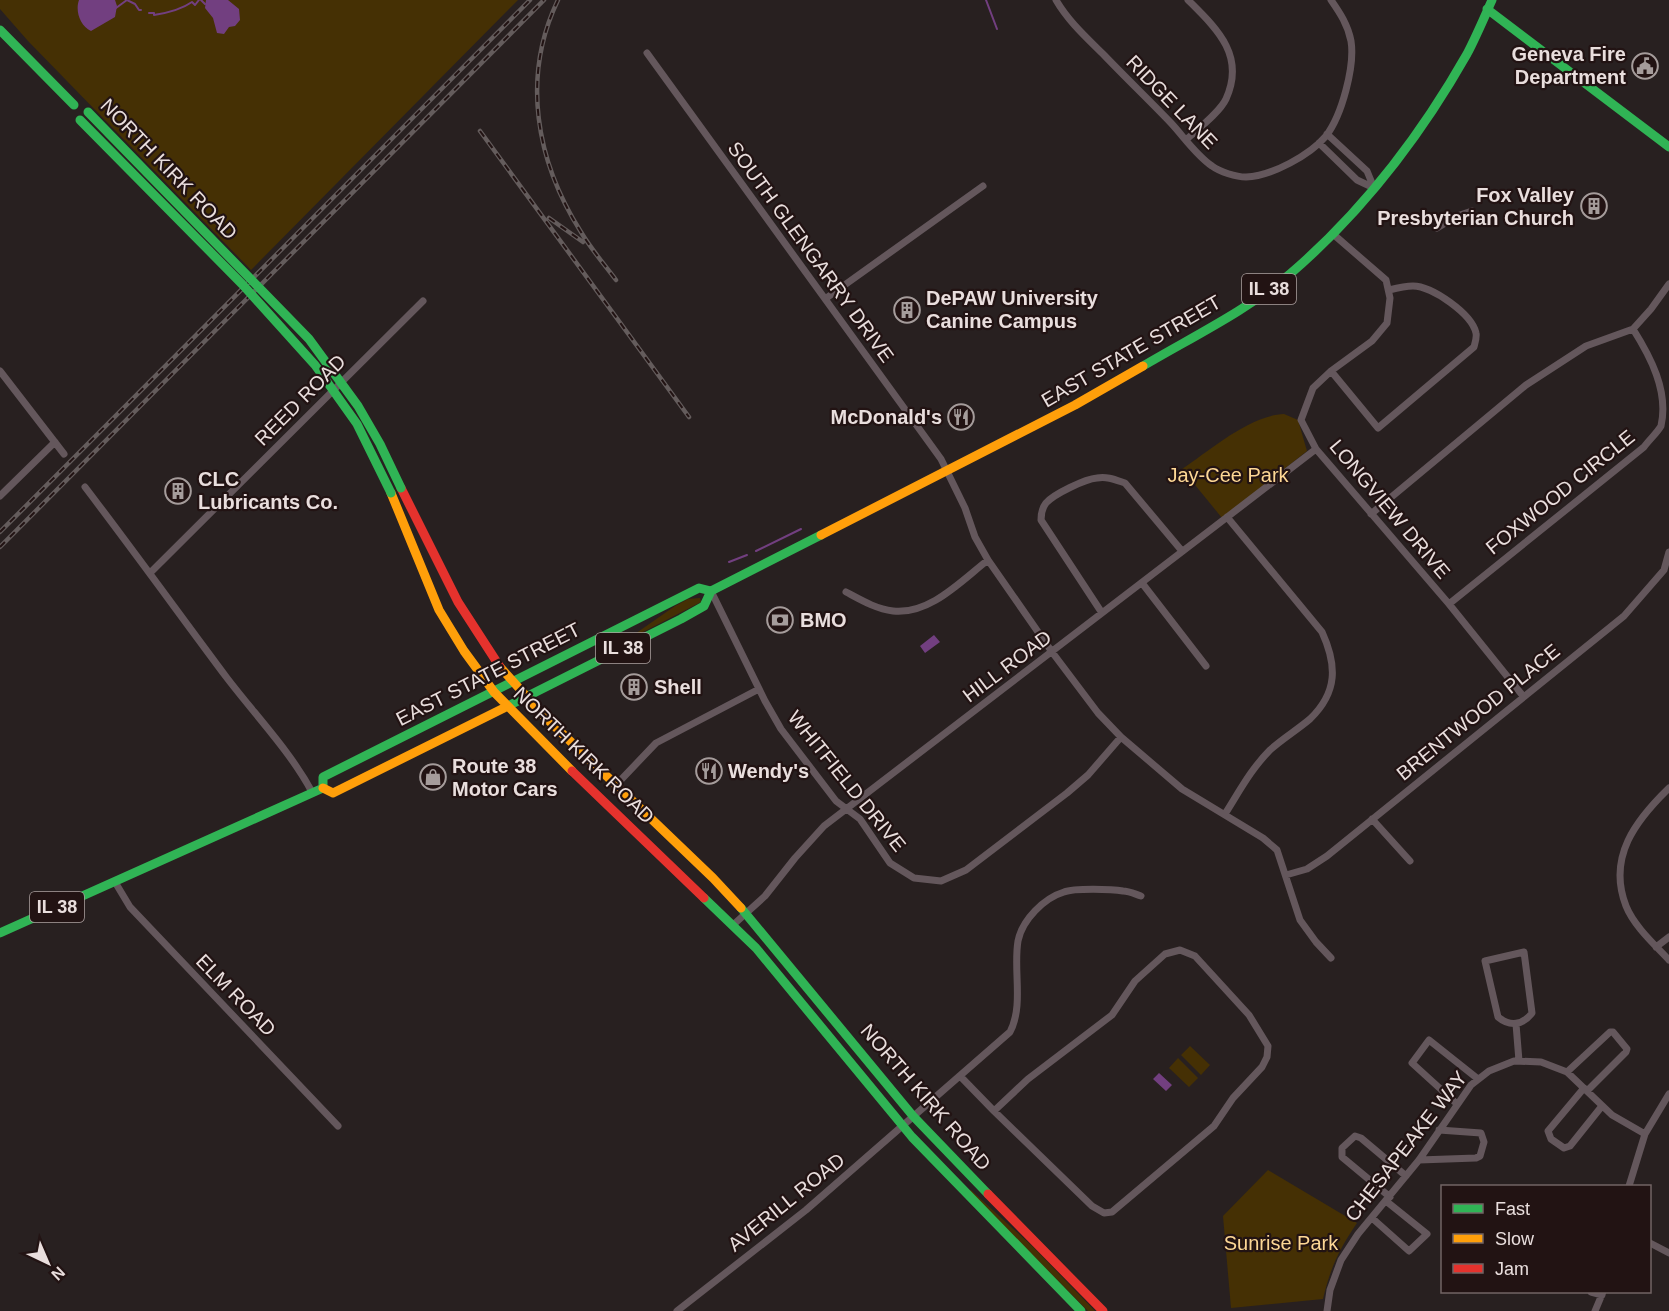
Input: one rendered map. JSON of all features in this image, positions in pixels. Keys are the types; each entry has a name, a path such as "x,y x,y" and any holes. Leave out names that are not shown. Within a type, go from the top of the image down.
{"main road":[{"name":"EAST STATE STREET","path":"0,933 312,792 323,788 333,793 528,697 704,606 711,591 1075,405 1236,312 1289,275 1333,234 1374,188 1414,137 1441,97 1467,53 1491,0"},
{"path":"1487,9 1669,147"},
{"path":"0,30 74,105"},
{"name":"NORTH KIRK ROAD","path":"1081,1311 902,1126 775,970 733,925 494,692 464,651 439,609 396,490 380,444 358,406 309,339 82,106 74,105 74,113 263,305 307,353 338,393 396,490 462,609 489,652 514,682 545,717 747,914 913,1116 1102,1311"},
{"name":"EAST STATE STREET","path":"323,788 323,777 699,588 711,591"}],"street":[{"name":"RIDGE LANE","path":"1056,0 1080,31 1212,167 1246,177 1279,169 1319,143 1327,134 1343,100 1351,72 1352,49 1346,23 1331,0"},
{"path":"1187,139 1225,101 1232,75 1230,52 1219,31 1188,0"},
{"name":"SOUTH GLENGARRY DRIVE","path":"647,53 941,459 965,508 975,537 988,560 1098,713 1182,789 1263,838 1277,850 1300,920 1331,958"},
{"path":"1327,134 1367,171 1374,188"},
{"path":"1319,143 1357,180 1374,188"},
{"path":"825,299 983,186"},
{"path":"1437,228 1472,210"},
{"path":"1331,372 1378,428 1474,347 1477,334 1471,323 1449,300 1431,289 1413,286 1389,290 1383,277 1333,234"},
{"path":"1371,514 1526,385 1586,346 1632,329 1651,309 1669,284"},
{"name":"LONGVIEW DRIVE","path":"1389,290 1390,303 1386,326 1367,345 1313,388 1302,414 1302,420 1316,448 1449,604 1523,696"},
{"name":"REED ROAD","path":"150,573 423,301"},
{"name":"FOXWOOD CIRCLE","path":"1449,604 1644,447 1662,424 1669,401 1665,384 1632,329"},
{"path":"0,371 64,454"},
{"path":"0,496 55,442"},
{"name":"HILL ROAD","path":"733,925 774,886 824,826 1316,448"},
{"path":"1102,613 1041,520 1041,511 1052,498 1097,478 1111,478 1125,483 1182,551"},
{"path":"85,487 229,680 287,753 312,792"},
{"path":"1225,814 1253,768 1271,749 1310,719 1327,699 1334,675 1330,649 1322,632 1227,517"},
{"name":"BRENTWOOD PLACE","path":"1286,875 1307,869 1327,856 1624,616 1664,570 1669,552"},
{"path":"846,592 874,606 894,611 915,609 935,601 988,560"},
{"path":"1142,583 1206,666"},
{"name":"WHITFIELD DRIVE","path":"711,591 759,689 785,734 836,801 860,819 890,863 914,878 941,881 966,870 1088,775 1121,736"},
{"path":"616,785 656,743 759,689"},
{"path":"1669,788 1638,821 1625,843 1620,881 1626,906 1640,928 1669,960"},
{"path":"1372,819 1410,861"},
{"name":"ELM ROAD","path":"115,882 130,908 338,1126"},
{"name":"AVERILL ROAD","path":"676,1311 806,1209 998,1044 1014,1026 1018,941 1032,915 1050,899 1066,891 1124,891 1141,896"},
{"path":"1656,947 1669,937"},
{"path":"960,1076 994,1111 1092,1206 1104,1213 1112,1212 1214,1126 1233,1098 1262,1067 1267,1057 1268,1046 1249,1015 1202,963 1188,952 1172,951 1165,954 1143,973 1112,1015 1028,1079 994,1111"},
{"path":"1524,952 1532,1012 1527,1019 1516,1024 1505,1022 1498,1017 1485,962 1524,952"},
{"path":"1516,1024 1519,1061"},
{"path":"1567,1072 1610,1032 1613,1032 1628,1049 1586,1089 1548,1131 1551,1139 1564,1148 1570,1146 1602,1106"},
{"path":"1457,1104 1412,1063 1429,1040 1478,1079"},
{"name":"CHESAPEAKE WAY","path":"1327,1311 1330,1290 1341,1260 1358,1234 1419,1160 1471,1085 1489,1071 1519,1061 1541,1062 1567,1072 1612,1115 1645,1134"},
{"path":"1629,1185 1645,1134 1669,1094"},
{"path":"1419,1160 1480,1156 1484,1142 1481,1133 1439,1130"},
{"path":"1372,1218 1409,1251 1427,1234 1342,1157 1342,1148 1347,1141 1355,1136 1360,1138 1406,1176"},
{"path":"1651,1243 1669,1252"},
{"path":"1595,1311 1603,1293"}],"green space":[{"path":"0,0 518,0 251,270 28,41 0,9"},
{"name":"Jay-Cee Park","path":"1284,414 1298,420 1307,451 1222,518 1182,469 1244,427 1258,420"},
{"path":"700,598 701,602 622,643 675,606 688,599"},
{"path":"1190,1046 1210,1065 1201,1075 1181,1055"},
{"path":"1178,1058 1198,1078 1189,1087 1169,1068"},
{"name":"Sunrise Park","path":"1268,1170 1357,1223 1336,1260 1323,1299 1231,1308 1223,1216"},
{"path":"971,1190 1033,1247 1095,1311 1088,1311 969,1191"}],"shaded area":[{"path":"79,0 115,0 117,6 115,17 91,31 79,18"},
{"path":"206,0 228,0 239,9 240,20 235,26 229,27 224,34 217,33 213,18 205,8"},
{"path":"934,635 940,642 925,653 920,646"},
{"path":"1159,1073 1172,1085 1166,1091 1153,1079"}],"waterway":[{"path":"116,8 127,0 141,10"},
{"path":"149,13 154,13 154,15 169,12 192,2 195,5 199,0"},
{"path":"201,0 205,4"},
{"path":"986,0 997,29"},
{"path":"756,551 801,529"},
{"path":"729,562 747,555"}],"railway":[{"path":"0,532 530,0"},
{"path":"0,547 544,0"},
{"path":"558,0 547,29 540,59 537,89 544,148 553,177 566,205 585,238 616,280"},
{"path":"480,131 689,417"},
{"path":"549,218 583,242"}],"traffic: fast":[{"path":"1143,366 1255,300 1290,274 1341,225 1388,172 1430,114 1467,54 1492,0"},
{"path":"1487,9 1669,147"},
{"path":"0,30 74,105"},
{"path":"88,112 309,339 358,406 380,444 401,488"},
{"path":"80,120 242,284 315,365 357,424 391,493"},
{"path":"508,706 681,619 704,606 711,591 821,535"},
{"path":"323,788 323,777 699,588 711,591"},
{"path":"0,933 323,788"},
{"path":"704,898 756,948 912,1137 1081,1311"},
{"path":"741,908 913,1116 988,1194"}],"traffic: slow":[{"path":"821,535 1075,405 1143,366"},
{"path":"391,493 439,610 464,651 494,692 572,771"},
{"path":"500,667 545,717 713,878 741,908"},
{"path":"323,788 333,793 508,706"}],"traffic: jam":[{"path":"401,488 458,602 500,667"},
{"path":"572,771 704,898"},
{"path":"988,1194 1103,1311"}],"place":[{"name":"Geneva Fire Department","path":"1645,66"},
{"name":"Fox Valley Presbyterian Church","path":"1594,206"},
{"name":"DePAW University Canine Campus","path":"907,310"},
{"name":"McDonald's","path":"961,417"},
{"name":"CLC Lubricants Co.","path":"178,491"},
{"name":"BMO","path":"780,620"},
{"name":"Shell","path":"634,687"},
{"name":"Wendy's","path":"709,771"},
{"name":"Route 38 Motor Cars","path":"433,777"}]}
